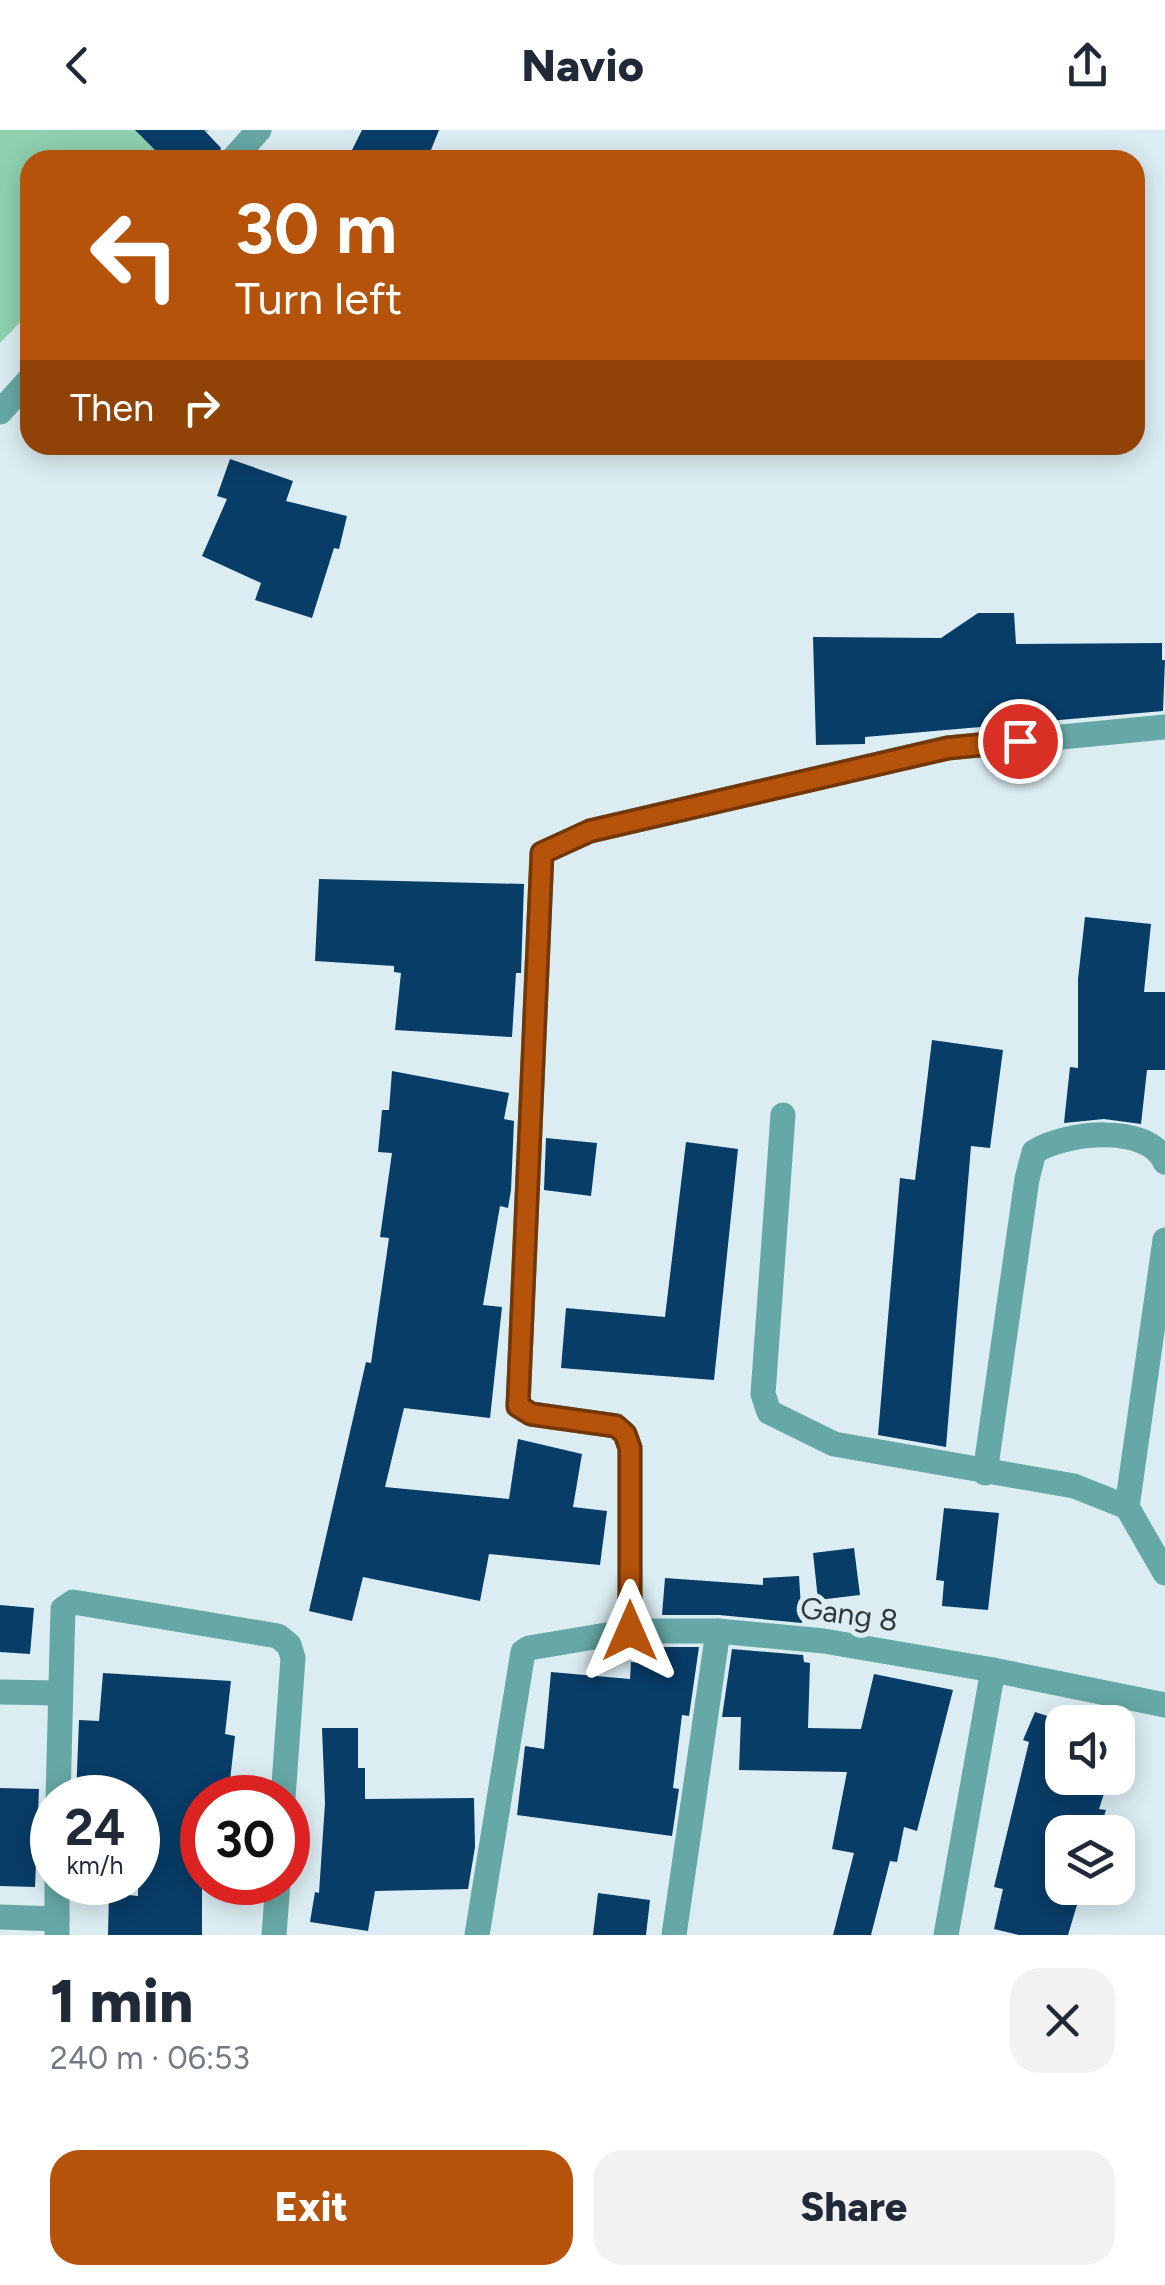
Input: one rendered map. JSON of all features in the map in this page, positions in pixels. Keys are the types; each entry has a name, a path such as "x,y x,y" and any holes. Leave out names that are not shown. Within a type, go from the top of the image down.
{"street":[{"path":"241,150 259,130"},
{"path":"0,412 20,390"},
{"path":"630,1631 630,1448 625,1434 616,1426 531,1414 518,1406 542,853 590,831 948,748 1165,727"},
{"path":"783,1115 762,1394 769,1412 834,1444 1074,1486 1127,1506"},
{"path":"985,1473 1026,1179 1034,1152 1049,1142 1072,1136 1134,1137 1160,1150 1165,1162"},
{"path":"1165,1240 1127,1506 1165,1574"},
{"path":"58,1775 63,1609 73,1602 278,1636 289,1644 293,1658 285,1775"},
{"name":"Gang 8","path":"477,1935 523,1652 529,1648 630,1631 718,1631 824,1641 1165,1705"},
{"path":"674,1935 718,1631"},
{"path":"946,1935 994,1670"},
{"path":"0,1692 60,1693"},
{"path":"274,1935 276,1905"},
{"path":"0,1917 57,1927"}],"green space":[{"path":"0,130 209,130 190,150 20,150 20,322 0,343"}],"building":[{"path":"135,130 204,130 221,148 220,150 155,150"},
{"path":"362,130 439,130 431,150 352,150"},
{"path":"230,459 293,481 286,501 347,516 339,549 334,548 312,618 255,600 261,583 202,556 227,499 217,496"},
{"path":"978,613 1014,613 1016,644 1162,643 1163,711 865,737 865,744 816,745 813,637 941,638"},
{"path":"319,879 524,884 521,973 516,973 512,1037 395,1030 401,973 394,972 394,966 315,961"},
{"path":"1085,917 1151,924 1144,992 1165,992 1165,1070 1147,1070 1141,1124 1104,1119 1064,1123 1070,1067 1078,1068 1078,979"},
{"path":"932,1040 1003,1050 990,1148 971,1146 946,1447 878,1435 900,1178 915,1180"},
{"path":"392,1071 509,1093 504,1119 514,1121 508,1208 500,1206 483,1305 502,1307 490,1418 404,1408 385,1487 509,1499 518,1439 582,1454 573,1507 607,1511 600,1565 489,1554 480,1601 363,1577 352,1621 309,1611 366,1362 371,1363 389,1238 380,1237 392,1153 378,1152 382,1110 389,1110"},
{"path":"546,1138 597,1143 591,1196 544,1190"},
{"path":"686,1142 738,1149 714,1380 561,1368 566,1308 665,1317"},
{"path":"944,1508 999,1513 988,1610 942,1606 944,1581 936,1580"},
{"path":"854,1548 860,1595 818,1600 813,1553"},
{"path":"799,1576 802,1623 719,1615 662,1615 665,1578 763,1585 763,1578"},
{"path":"0,1605 34,1608 30,1654 0,1652"},
{"path":"660,1647 699,1647 689,1716 682,1715 673,1788 679,1789 672,1836 517,1815 525,1746 544,1749 551,1672 630,1679 631,1662 658,1666"},
{"path":"732,1649 803,1655 804,1662 810,1663 808,1728 861,1729 874,1674 953,1690 917,1831 904,1827 897,1862 890,1861 871,1935 833,1935 854,1853 832,1849 847,1772 739,1770 741,1717 722,1717"},
{"path":"103,1673 231,1681 225,1734 235,1736 231,1775 180,1775 180,1905 202,1905 202,1935 108,1935 109,1905 160,1905 160,1775 77,1775 79,1720 99,1721"},
{"path":"1035,1712 1045,1715 1045,1795 1104,1795 1099,1809 1106,1810 1104,1815 1045,1815 1045,1905 1077,1905 1068,1935 1019,1935 994,1929 1003,1889 994,1887 1029,1742 1023,1740"},
{"path":"322,1728 358,1728 358,1768 365,1768 365,1799 474,1798 475,1847 468,1889 375,1891 368,1931 310,1922 315,1892 319,1893 325,1803"},
{"path":"0,1788 30,1789 30,1887 0,1886"},
{"path":"598,1893 650,1900 646,1935 593,1935"}],"route":[{"path":"630,1631 630,1448 625,1434 616,1426 531,1414 518,1406 542,853 590,831 948,748 1020,741"}]}
